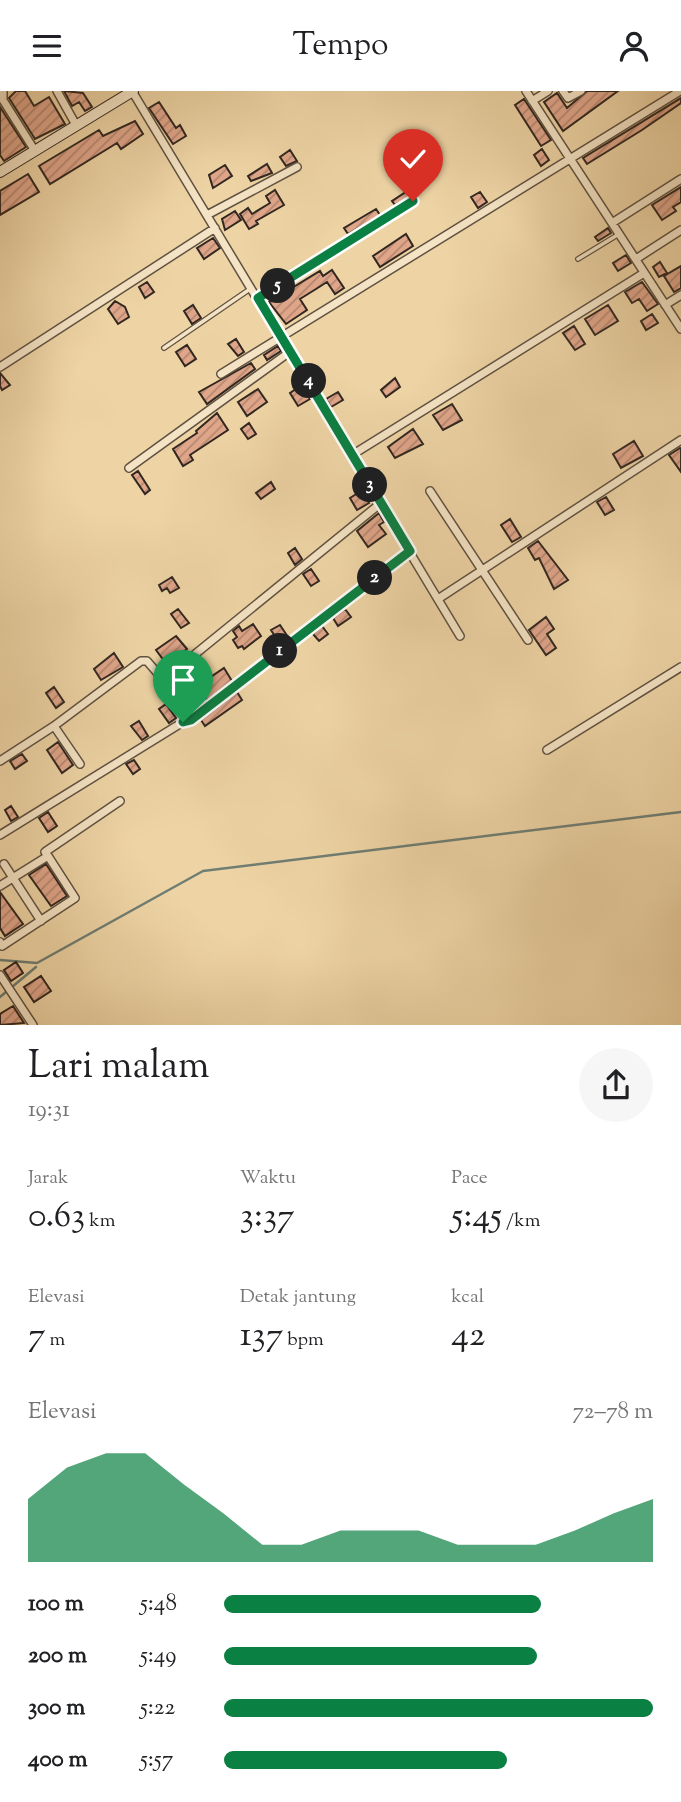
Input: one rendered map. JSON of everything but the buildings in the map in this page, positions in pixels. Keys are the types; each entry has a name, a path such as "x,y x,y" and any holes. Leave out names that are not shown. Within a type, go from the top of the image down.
{"street":[{"path":"4,91 3,100 35,151"},
{"path":"57,91 76,125"},
{"path":"526,91 681,329"},
{"path":"532,100 548,91"},
{"path":"563,91 568,98 581,91"},
{"path":"221,374 280,335 680,91"},
{"path":"0,172 129,92 291,351 460,636"},
{"path":"207,215 297,167"},
{"path":"612,223 681,179"},
{"path":"258,298 413,201"},
{"path":"0,367 215,228"},
{"path":"636,259 681,230"},
{"path":"352,455 644,273"},
{"path":"665,305 681,295"},
{"path":"129,468 291,351"},
{"path":"438,599 681,440"},
{"path":"430,491 480,571 528,640"},
{"path":"0,761 54,726 141,661 147,661 160,676 167,677 381,503"},
{"path":"0,835 183,722 191,720 410,551"},
{"path":"547,750 681,667"},
{"path":"54,726 80,764"},
{"path":"0,943 2,946 75,898 45,852 120,801"},
{"path":"0,886 48,856"},
{"path":"4,864 41,921"},
{"path":"0,975 33,1025"}],"lane":[{"path":"578,259 619,234"},
{"path":"164,348 251,288"}],"waterway":[{"path":"0,960 37,963 203,871 681,812"},
{"path":"0,997 36,967"}],"route":[{"path":"183,722 191,720 410,551 258,298 413,201"}]}
